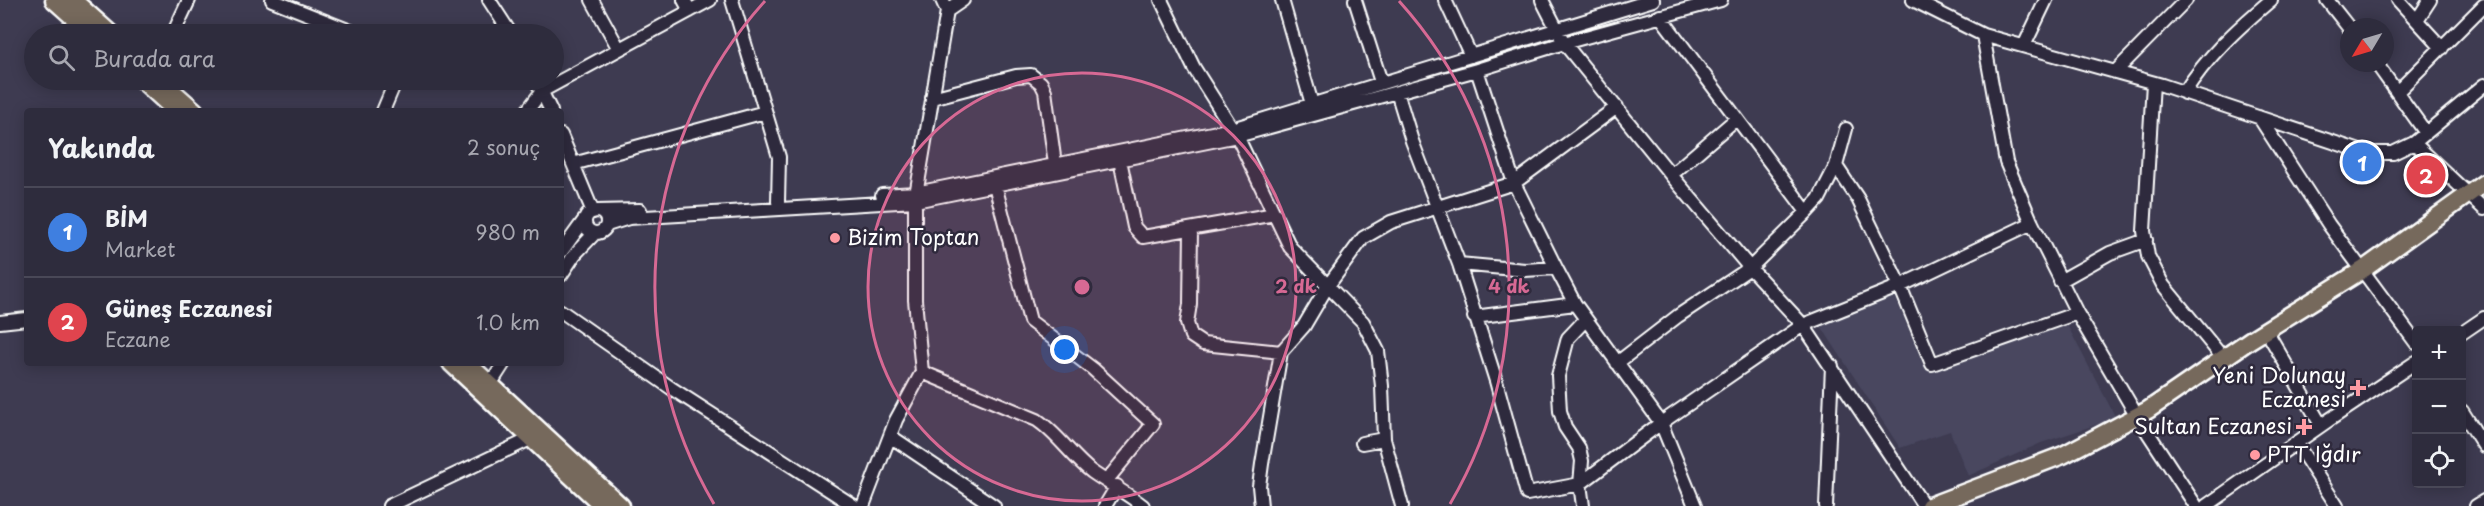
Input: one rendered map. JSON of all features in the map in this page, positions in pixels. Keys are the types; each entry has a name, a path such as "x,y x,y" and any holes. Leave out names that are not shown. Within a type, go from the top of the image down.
{"main road":[{"path":"54,0 81,24"},
{"path":"73,0 100,24"},
{"path":"153,90 174,108"},
{"path":"171,90 192,108"},
{"path":"1929,506 2063,455 2137,416 2266,330 2364,269 2484,183"},
{"path":"475,370 487,389 530,439 603,506"},
{"path":"487,389 621,506"}],"street":[{"path":"178,24 189,0"},
{"path":"272,0 333,24"},
{"path":"489,0 505,24"},
{"path":"592,0 619,49"},
{"path":"564,79 619,49 687,5 710,0"},
{"path":"732,0 779,157 778,202"},
{"path":"863,506 896,420 921,372 915,300 915,197 932,98 944,5 963,0"},
{"path":"1161,0 1194,68 1235,133 1290,247 1363,322 1378,351 1384,439 1402,506"},
{"path":"1282,0 1313,109"},
{"path":"1355,0 1381,82"},
{"path":"1445,0 1471,56"},
{"path":"1542,0 1564,43 1750,268 1803,324 1924,506"},
{"path":"1313,109 1397,92 1721,0"},
{"path":"2024,46 2046,0"},
{"path":"2115,72 2186,0"},
{"path":"2184,93 2215,52 2271,0"},
{"path":"2327,0 2341,18"},
{"path":"2398,0 2442,48"},
{"path":"2417,20 2430,0"},
{"path":"607,225 629,218 915,197 995,185 1120,160 1235,133 1313,109 1381,82 1649,1"},
{"path":"1914,1 1983,35 2153,83 2366,153 2393,153 2414,143 2484,85"},
{"path":"2397,92 2484,4"},
{"path":"1660,16 1807,212"},
{"path":"1983,35 2006,162 2032,223 2077,313 2137,416 2196,506"},
{"path":"1478,70 1514,183 1556,268 1575,304 1661,423 1695,506"},
{"path":"2383,72 2426,133"},
{"path":"932,98 1016,76 1031,75 1041,83 1045,91 1055,164"},
{"path":"2153,83 2144,231 2148,256 2163,285 2223,358"},
{"path":"386,108 392,90"},
{"path":"529,108 542,91 550,108"},
{"path":"1397,92 1412,141 1459,264 1496,381 1527,494 1580,484 1661,423 1803,324 1900,286 2032,223"},
{"path":"1261,506 1259,486 1281,352 1304,326 1327,287 1363,238 1391,222 1514,183 1617,107"},
{"path":"573,164 765,112"},
{"path":"2259,117 2329,225 2364,269 2412,337"},
{"path":"1671,174 1736,119"},
{"path":"1617,363 1678,316 1750,268 1807,212 1819,199 1836,166 1846,129"},
{"path":"564,248 592,214 778,202 915,197 1055,164 1235,133"},
{"path":"564,142 592,214 587,229 596,234"},
{"path":"2414,143 2484,209"},
{"path":"1120,160 1134,227 1143,237 1275,214"},
{"path":"1836,166 1858,199 1900,286 1932,364 2077,313"},
{"path":"995,185 1029,321 1092,369 1153,424 1112,483 1105,506"},
{"path":"564,270 575,254 596,234 604,231 607,225 604,214 592,214"},
{"path":"1191,230 1190,304 1187,323 1191,336 1203,344 1281,352"},
{"path":"2060,281 2110,253 2146,240"},
{"path":"1459,264 1525,270 1556,268"},
{"path":"1474,317 1575,304"},
{"path":"564,313 671,388 854,506"},
{"path":"2466,330 2484,318"},
{"path":"0,322 24,319"},
{"path":"1583,506 1580,484 1582,461 1579,448 1565,427 1560,411 1558,376 1568,338 1586,319"},
{"path":"2266,330 2321,425"},
{"path":"2206,506 2412,365"},
{"path":"487,389 502,366"},
{"path":"1826,506 1832,366"},
{"path":"921,372 1037,420 1050,429 1092,472 1112,483 1143,506"},
{"path":"2466,417 2484,446"},
{"path":"890,436 994,506"},
{"path":"389,506 530,439"},
{"path":"1362,443 1384,439"},
{"path":"2296,443 2337,506"},
{"path":"2476,506 2484,501"}],"shaded area":[{"path":"1893,292 1923,365 2065,321 2116,418 2041,443 1968,476 1950,431 1900,448 1821,326"}],"place":[{"name":"BİM","path":"2362,162"},
{"name":"Güneş Eczanesi","path":"2426,175"},
{"name":"Bizim Toptan","path":"835,238"},
{"name":"Yeni Dolunay Eczanesi","path":"2358,388"},
{"name":"Sultan Eczanesi","path":"2304,427"},
{"name":"PTT Iğdır","path":"2255,455"}]}
